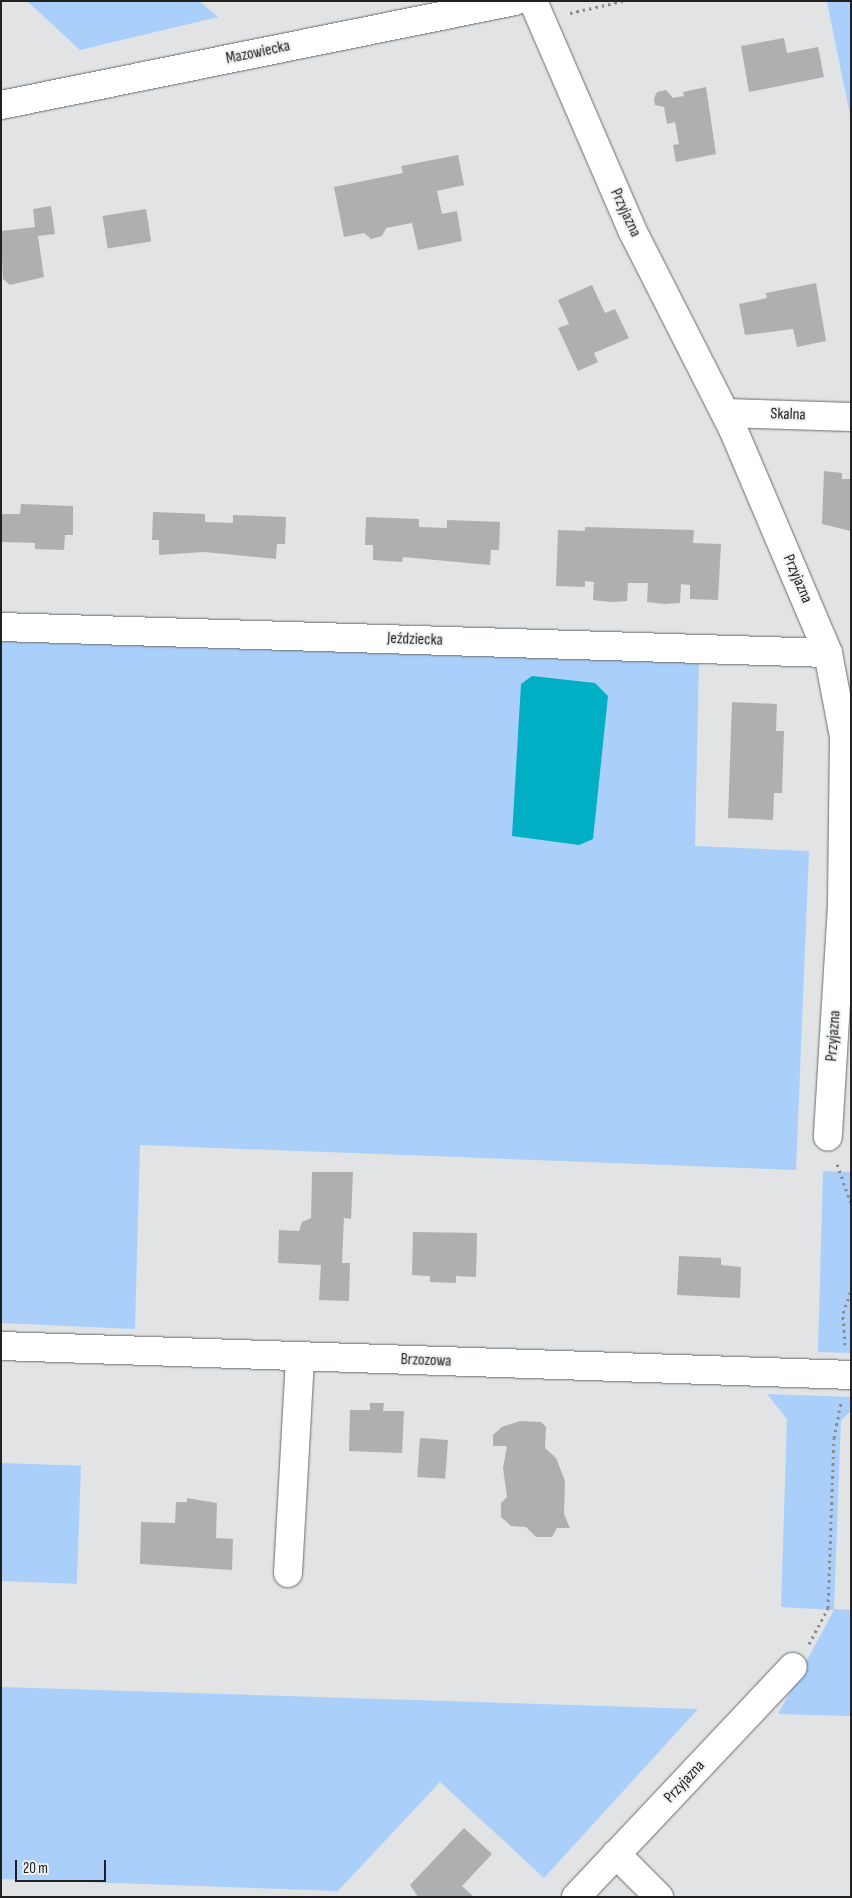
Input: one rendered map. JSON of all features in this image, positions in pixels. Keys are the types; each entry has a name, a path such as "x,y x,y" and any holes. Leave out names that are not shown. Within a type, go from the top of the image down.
{"street":[{"name":"Mazowiecka","path":"1,105 515,1"},
{"name":"Przyjazna","path":"533,1 632,230 726,413 828,653 844,737 847,905 828,1137"},
{"name":"Skalna","path":"726,413 851,416"},
{"name":"Jeździecka","path":"1,627 828,653"},
{"name":"Brzozowa","path":"1,1346 848,1374"},
{"path":"288,1573 300,1357"},
{"name":"Przyjazna","path":"576,1897 793,1667"},
{"path":"616,1854 659,1897"}],"path":[{"path":"828,1137 851,1203"},
{"path":"793,1667 818,1631 828,1608 834,1438 848,1374 843,1314 851,1291"}],"shaded area":[{"path":"27,1 199,1 218,17 80,50"},
{"path":"827,1 851,1 851,119 832,27"},
{"path":"1,639 699,661 695,846 809,851 796,1170 140,1145 135,1329 1,1323"},
{"path":"532,676 595,683 608,696 593,839 579,845 512,836 521,684"},
{"path":"823,1171 851,1172 851,1353 818,1352"},
{"path":"767,1394 851,1397 851,1411 841,1420 834,1609 851,1610 851,1716 778,1714 834,1610 781,1607 787,1419"},
{"path":"1,1463 81,1466 77,1584 1,1581"},
{"path":"1,1687 698,1709 544,1878 440,1782 338,1891 1,1879"}],"building":[{"path":"784,38 787,53 818,47 824,77 749,92 741,46"},
{"path":"706,87 716,154 676,162 673,145 679,144 675,122 667,124 664,107 655,105 654,98 657,92 666,90 673,98 684,96 683,92"},
{"path":"458,155 464,185 437,191 442,214 457,211 462,241 418,250 412,223 386,228 382,236 371,239 364,233 344,237 334,187 403,173 401,166"},
{"path":"51,206 55,234 38,236 44,277 10,285 3,279 1,231 35,227 33,209"},
{"path":"146,209 151,242 108,248 103,216"},
{"path":"816,283 826,341 797,347 793,329 745,335 739,304 767,298 766,293"},
{"path":"592,285 605,313 615,309 629,338 594,353 598,362 578,371 558,328 569,324 558,300"},
{"path":"824,471 842,473 842,479 851,479 851,531 822,524"},
{"path":"21,504 73,506 73,535 65,535 64,550 35,549 35,543 1,542 1,514 20,514"},
{"path":"153,512 205,514 205,522 233,523 233,515 286,517 285,544 277,544 276,559 204,552 159,555 159,540 152,540"},
{"path":"366,517 419,519 419,527 447,528 447,520 500,522 499,550 491,550 490,565 403,557 402,562 373,560 373,545 365,545"},
{"path":"585,527 694,530 693,543 721,544 718,600 690,599 690,585 681,584 680,603 665,604 647,602 648,583 628,583 627,601 610,602 593,600 594,582 585,581 585,587 556,586 558,530 585,531"},
{"path":"732,702 777,704 776,731 784,731 782,793 774,793 773,820 728,818"},
{"path":"312,1172 353,1172 351,1219 344,1218 342,1263 350,1263 349,1301 319,1300 321,1265 278,1263 279,1230 299,1231 302,1222 311,1218"},
{"path":"413,1232 477,1233 476,1277 456,1276 456,1283 430,1282 430,1276 412,1275"},
{"path":"679,1256 721,1258 721,1265 741,1267 740,1298 677,1295"},
{"path":"370,1403 384,1403 383,1411 404,1411 402,1453 349,1451 350,1410 370,1410"},
{"path":"520,1421 541,1422 546,1427 545,1448 556,1458 565,1481 564,1514 570,1528 557,1528 552,1537 536,1537 526,1527 511,1526 501,1517 501,1503 507,1497 503,1468 507,1446 493,1446 493,1435 502,1427"},
{"path":"420,1438 448,1440 445,1479 417,1477"},
{"path":"187,1498 217,1503 216,1538 233,1539 232,1570 140,1564 141,1522 175,1523 176,1502 187,1502"},
{"path":"464,1828 492,1854 462,1886 474,1897 418,1897 410,1885"}]}
